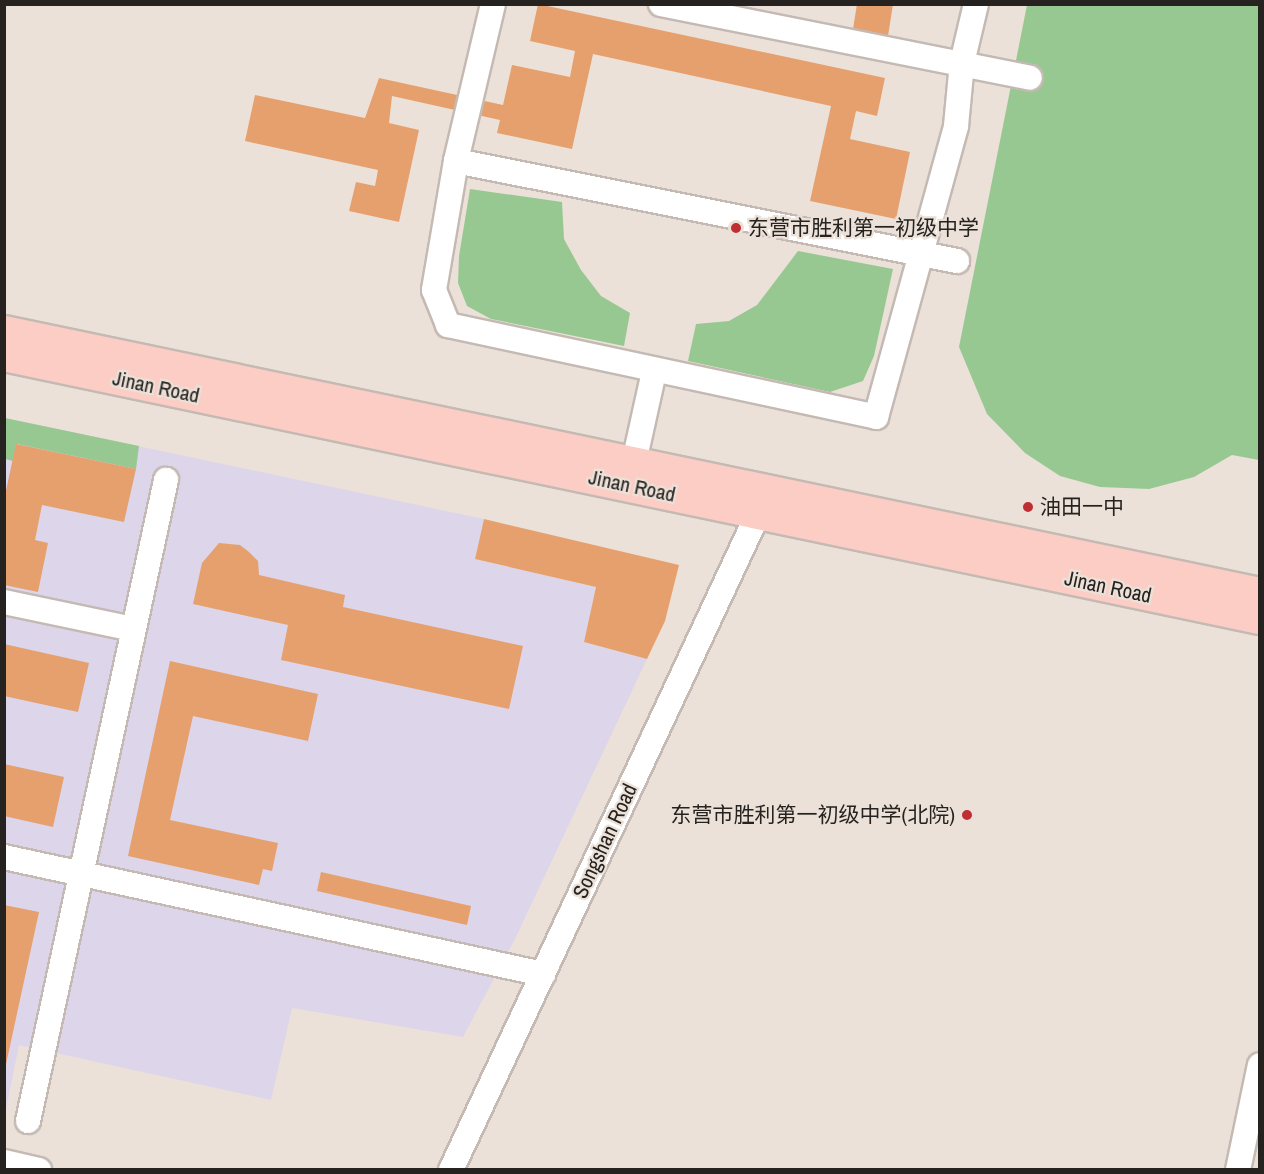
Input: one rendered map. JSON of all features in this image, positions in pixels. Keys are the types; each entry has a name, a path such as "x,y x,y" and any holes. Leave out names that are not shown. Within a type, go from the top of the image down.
{"main road":[{"name":"Jinan Road","path":"4,331 1260,593"},
{"name":"Jinan Road","path":"4,356 759,512 1260,619"}],"street":[{"path":"493,4 456,161 434,290 448,325 654,372 876,417 918,255 956,126 962,63 976,4"},
{"path":"661,4 1030,78"},
{"path":"456,161 957,261"},
{"path":"634,462 654,372"},
{"path":"28,1121 166,480"},
{"name":"Songshan Road","path":"451,1170 759,512"},
{"path":"4,602 133,629"},
{"path":"4,857 543,974"},
{"path":"1238,1170 1260,1065"}],"shaded area":[{"path":"5,418 484,519 475,559 596,587 584,642 647,659 515,939 463,1037 292,1008 271,1100 19,1045 5,1114"}],"green space":[{"path":"1027,5 1259,5 1259,460 1232,455 1194,477 1149,489 1100,487 1060,476 1025,453 987,414 959,347"},
{"path":"470,189 562,202 564,239 581,270 601,296 630,313 624,346 491,319 467,306 458,283 459,256"},
{"path":"798,251 893,269 874,356 863,381 830,392 688,361 696,324 729,321 757,305"},
{"path":"5,418 139,446 136,469 17,444 13,461 5,459"}],"building":[{"path":"538,4 885,78 877,116 856,111 850,139 910,152 896,219 810,201 831,106 593,54 572,149 497,133 500,120 392,96 389,123 419,130 399,222 349,211 356,182 375,186 378,170 245,141 255,95 365,118 379,78 503,105 512,65 570,77 575,51 530,41"},
{"path":"857,4 893,4 888,36 853,29"},
{"path":"16,444 136,469 124,522 42,505 35,540 48,543 38,592 4,585 4,500"},
{"path":"484,519 679,565 665,621 647,659 584,642 596,587 475,559"},
{"path":"219,543 240,545 249,552 258,561 259,575 345,595 343,607 523,646 509,709 281,660 288,625 193,604 202,563"},
{"path":"4,644 89,663 78,712 4,696"},
{"path":"170,661 318,694 308,741 193,716 170,820 278,843 272,871 263,869 259,885 128,856"},
{"path":"4,764 64,777 53,827 4,816"},
{"path":"321,872 471,906 467,925 317,891"},
{"path":"4,905 39,912 5,1069 4,1069"}],"place":[{"name":"东营市胜利第一初级中学","path":"736,228"},
{"name":"油田一中","path":"1028,507"},
{"name":"东营市胜利第一初级中学(北院)","path":"967,815"}]}
